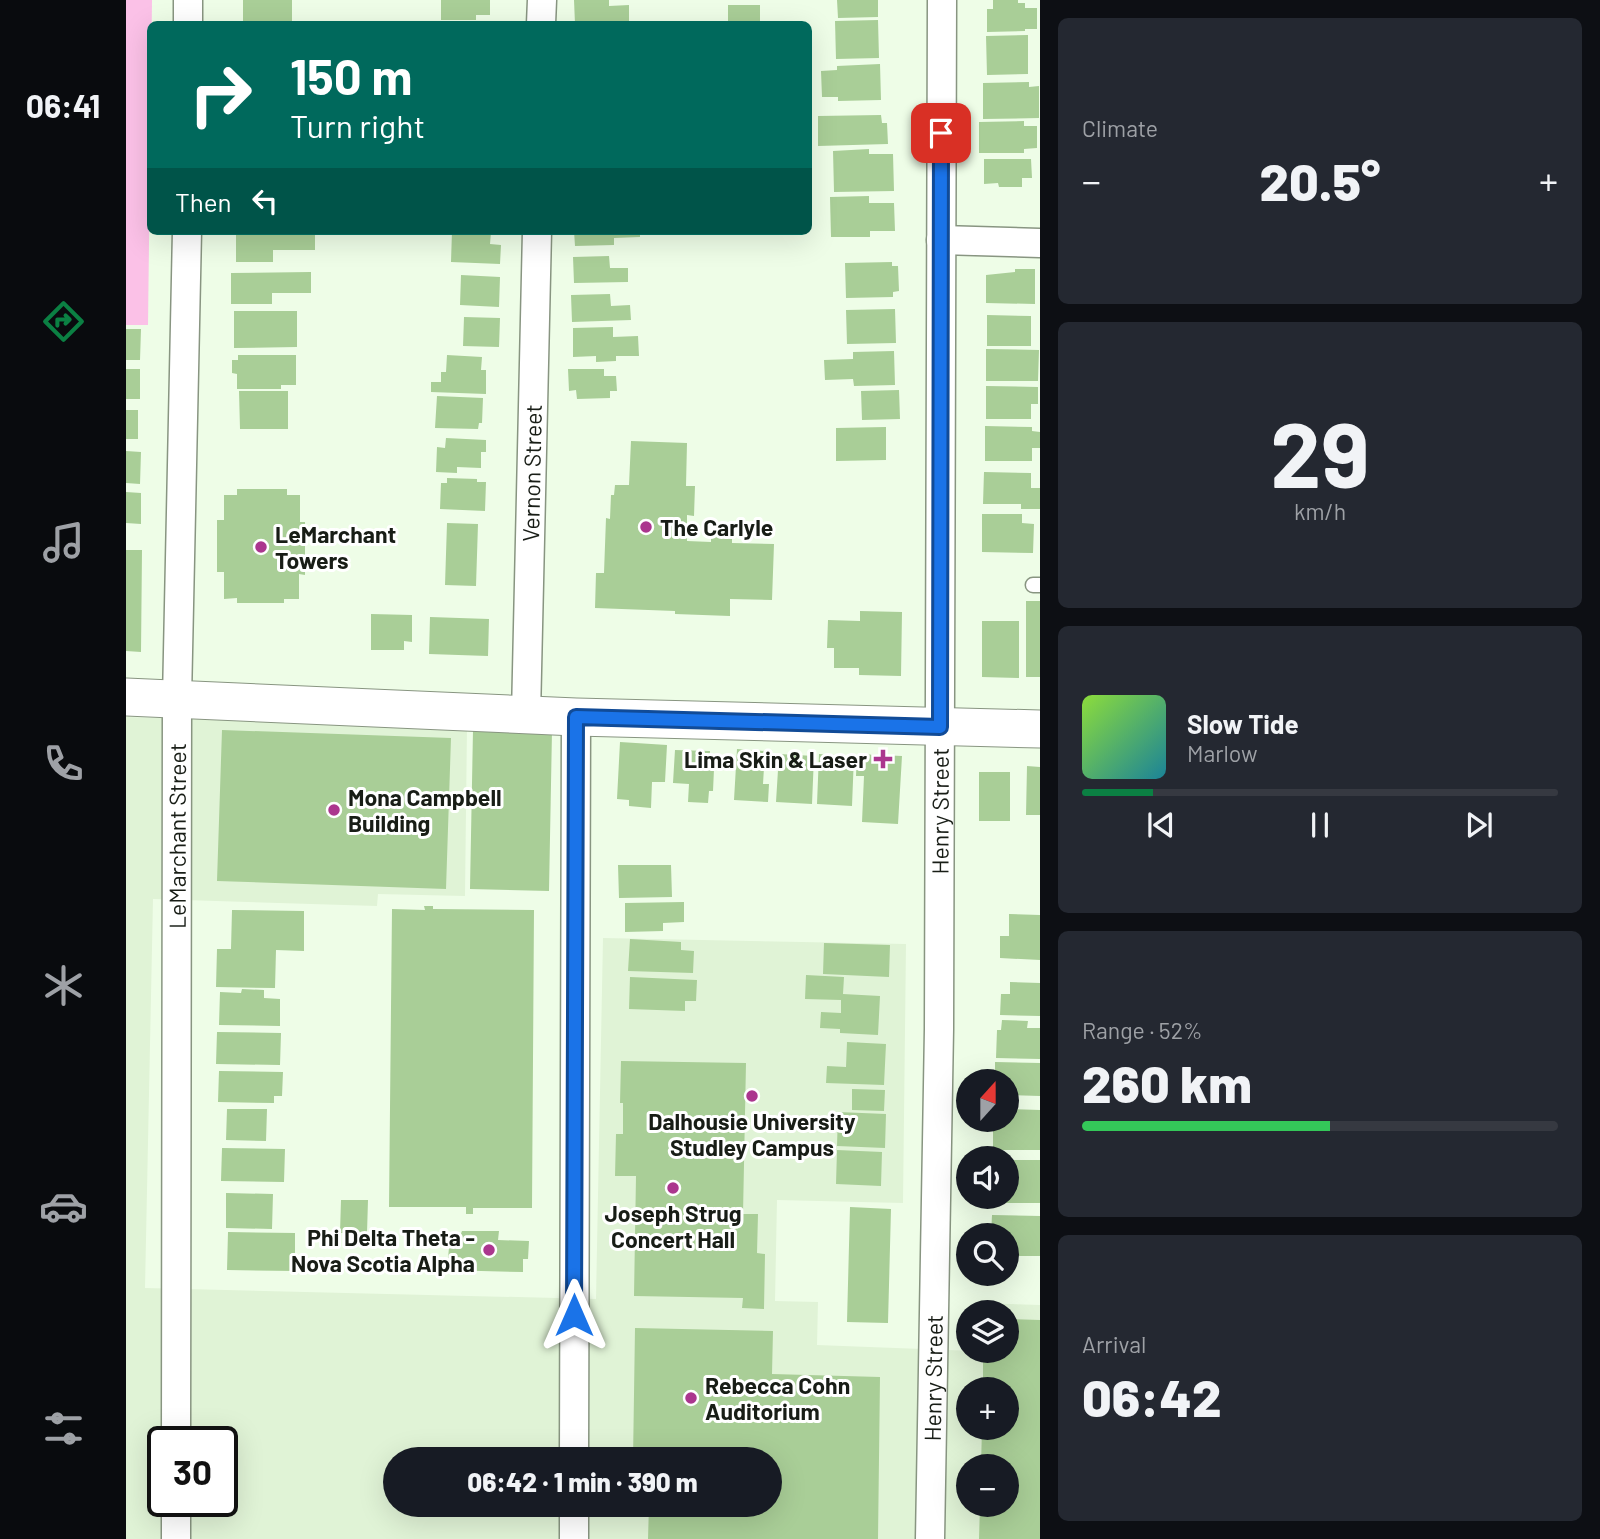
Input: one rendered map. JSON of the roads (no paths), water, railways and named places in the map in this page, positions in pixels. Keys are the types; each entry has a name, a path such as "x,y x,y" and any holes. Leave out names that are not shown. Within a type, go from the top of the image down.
{"street":[{"path":"188,0 188,21"},
{"path":"541,21 542,0"},
{"name":"Henry Street","path":"930,1539 939,1029 942,0"},
{"name":"LeMarchant Street","path":"176,1426 177,699 187,235"},
{"name":"Vernon Street","path":"526,715 537,235"},
{"path":"941,240 1040,243"},
{"path":"126,697 576,717 1040,729"},
{"path":"574,1447 576,717"},
{"path":"176,1517 176,1539"},
{"path":"574,1517 574,1539"}],"place":[{"name":"The Carlyle","path":"646,527"},
{"name":"LeMarchant Towers","path":"261,547"},
{"name":"Lima Skin & Laser","path":"883,759"},
{"name":"Mona Campbell Building","path":"334,810"},
{"name":"Dalhousie University Studley Campus","path":"752,1096"},
{"name":"Joseph Strug Concert Hall","path":"673,1188"},
{"name":"Phi Delta Theta - Nova Scotia Alpha","path":"489,1250"},
{"name":"Rebecca Cohn Auditorium","path":"691,1398"}]}
